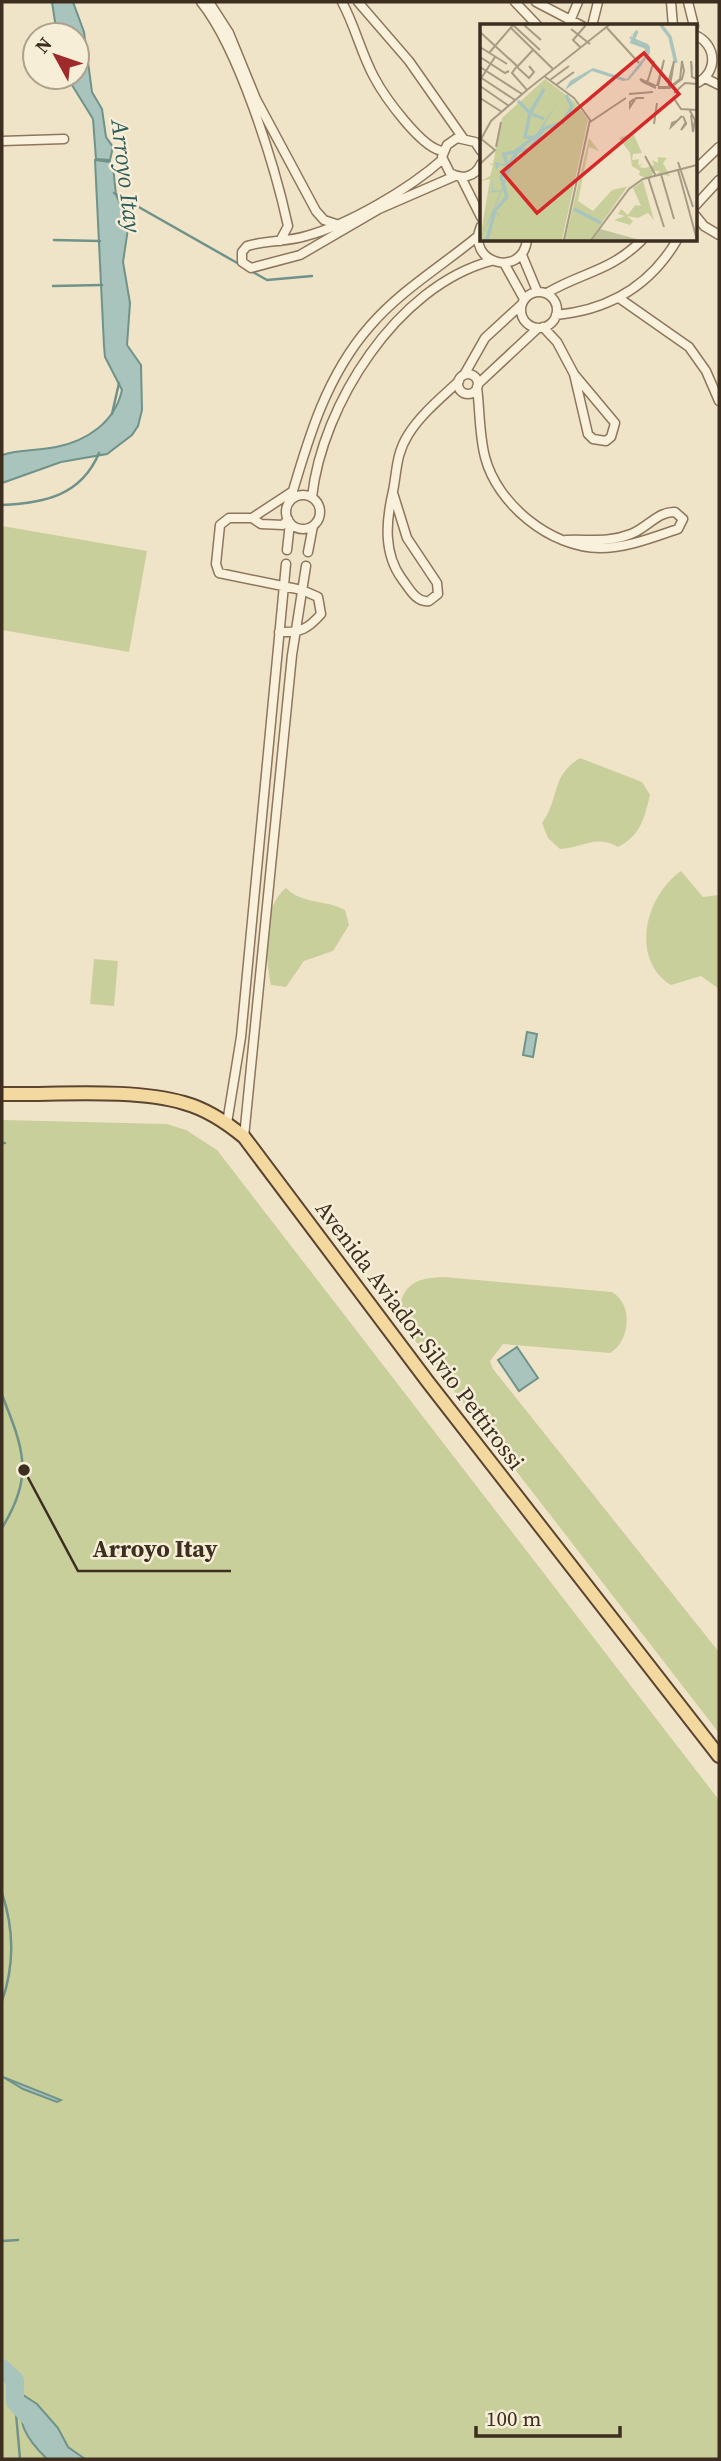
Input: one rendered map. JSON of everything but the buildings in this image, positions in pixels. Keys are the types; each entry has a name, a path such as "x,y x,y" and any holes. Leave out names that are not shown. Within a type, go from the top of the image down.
{"main road":[{"name":"Avenida Aviador Silvio Pettirossi","path":"2,1094 149,1097 183,1103 227,1123 244,1137 428,1382 719,1756"}],"street":[{"path":"201,2 219,30 247,94 280,191 288,226 279,242"},
{"path":"209,2 229,33 256,99 316,211 324,220 336,224"},
{"path":"342,2 375,79 398,112 426,143 443,155 446,168 458,177 480,215"},
{"path":"358,2 410,61 463,138"},
{"path":"515,2 536,24"},
{"path":"536,2 569,22 578,2"},
{"path":"592,24 598,2"},
{"path":"671,2 673,24"},
{"path":"688,2 693,24"},
{"path":"696,32 708,44 716,63 705,78 696,83"},
{"path":"705,78 719,85"},
{"path":"472,141 480,133"},
{"path":"480,150 472,141 463,138 452,141 443,155 409,184 336,224 306,236 247,246 242,252 242,262 251,268 288,260 379,209 480,170"},
{"path":"2,141 64,139"},
{"path":"696,169 719,148"},
{"path":"696,205 719,180"},
{"path":"699,226 719,235"},
{"path":"480,229 479,248 491,261"},
{"path":"287,550 289,521 286,510 309,434 338,373 370,326 408,289 478,236"},
{"path":"312,497 315,472 324,439 352,381 370,354 401,319 437,287 472,266 491,261 504,264 522,255 527,242"},
{"path":"547,293 617,262 640,242"},
{"path":"437,403 466,393 478,385 540,328 555,318 584,313 619,298 650,276 676,242"},
{"path":"522,255 537,291"},
{"path":"504,264 523,302 523,319 557,342 574,374 615,423 615,430 606,441 593,439 588,434 574,374"},
{"path":"633,288 639,309"},
{"path":"393,493 407,538 437,583 438,594 429,601 419,600 414,595 392,562 388,516 394,471 402,445 416,423 461,378 485,338 537,291 547,293 555,300 557,342"},
{"path":"619,298 639,309 689,347 706,371 719,401"},
{"path":"461,378 475,377 485,458 494,480 523,514 566,540 585,547 626,545 678,528 683,519 675,512 665,512 632,533 611,540 566,540"},
{"path":"461,378 466,393 480,408"},
{"path":"251,518 293,491"},
{"path":"290,501 303,495 312,497 319,504 320,514 313,526 308,552"},
{"path":"279,632 303,631 321,614 318,597 302,590 225,575 217,569 220,525 229,518 251,518 261,524 283,525 289,521"},
{"path":"289,521 303,529 313,526"},
{"path":"227,1123 240,1046 286,564"},
{"path":"244,1137 295,632 306,566"},
{"path":"265,797 278,798"}],"green space":[{"path":"2,526 147,551 129,652 2,630"},
{"path":"580,758 642,782 650,795 637,832 618,847 610,843 596,842 560,849 548,838 542,823 564,772"},
{"path":"681,871 703,897 719,895 719,989 701,976 671,985 658,974 650,960 646,944 651,911 659,895"},
{"path":"286,888 307,900 345,910 349,925 333,951 304,961 286,987 271,985 267,961 267,934 272,908"},
{"path":"94,959 118,961 114,1006 90,1004"},
{"path":"2,1120 167,1124 186,1130 217,1150 719,1800 719,2459 2,2459"},
{"path":"444,1277 612,1292 619,1298 627,1322 622,1340 610,1353 503,1344 490,1361 493,1369 719,1652 719,1733 397,1317 402,1297 411,1285 424,1279"}],"water":[{"path":"52,2 73,2 80,21 55,21"},
{"path":"91,84 92,92 102,109 106,137 113,147 110,160 96,159 93,119 76,91 91,91"},
{"path":"95,160 110,162 113,166 116,195 129,222 123,262 130,303 127,345 141,365 142,410 138,426 132,435 107,454 61,462 2,483 2,455 56,447 89,435 113,412 122,390 105,357"},
{"path":"527,1032 537,1034 533,1057 523,1055"},
{"path":"517,1347 538,1378 519,1391 498,1360"},
{"path":"3,2077 61,2100 57,2102 23,2089"},
{"path":"17,2391 37,2404 58,2428 68,2447 85,2459 47,2459 32,2443 24,2429"}],"waterway":[{"path":"114,193 239,264"},
{"path":"54,240 100,241"},
{"path":"251,271 267,280 312,276"},
{"path":"53,286 102,285"},
{"name":"Arroyo Itay","path":"112,414 119,383"},
{"name":"Arroyo Itay","path":"2,505 32,502 60,494 82,479 99,453"},
{"name":"Arroyo Itay","path":"2,1395 16,1432 22,1462 19,1493 2,1528"},
{"name":"Arroyo Itay","path":"2,1893 11,1933 11,1960 2,2001"},
{"path":"2,2241 18,2240"},
{"name":"Arroyo Itay","path":"2,2368 15,2380 15,2402 34,2422"},
{"name":"Arroyo Itay","path":"15,2402 20,2459"}],"place":[{"name":"Arroyo Itay","path":"24,1470"}]}
